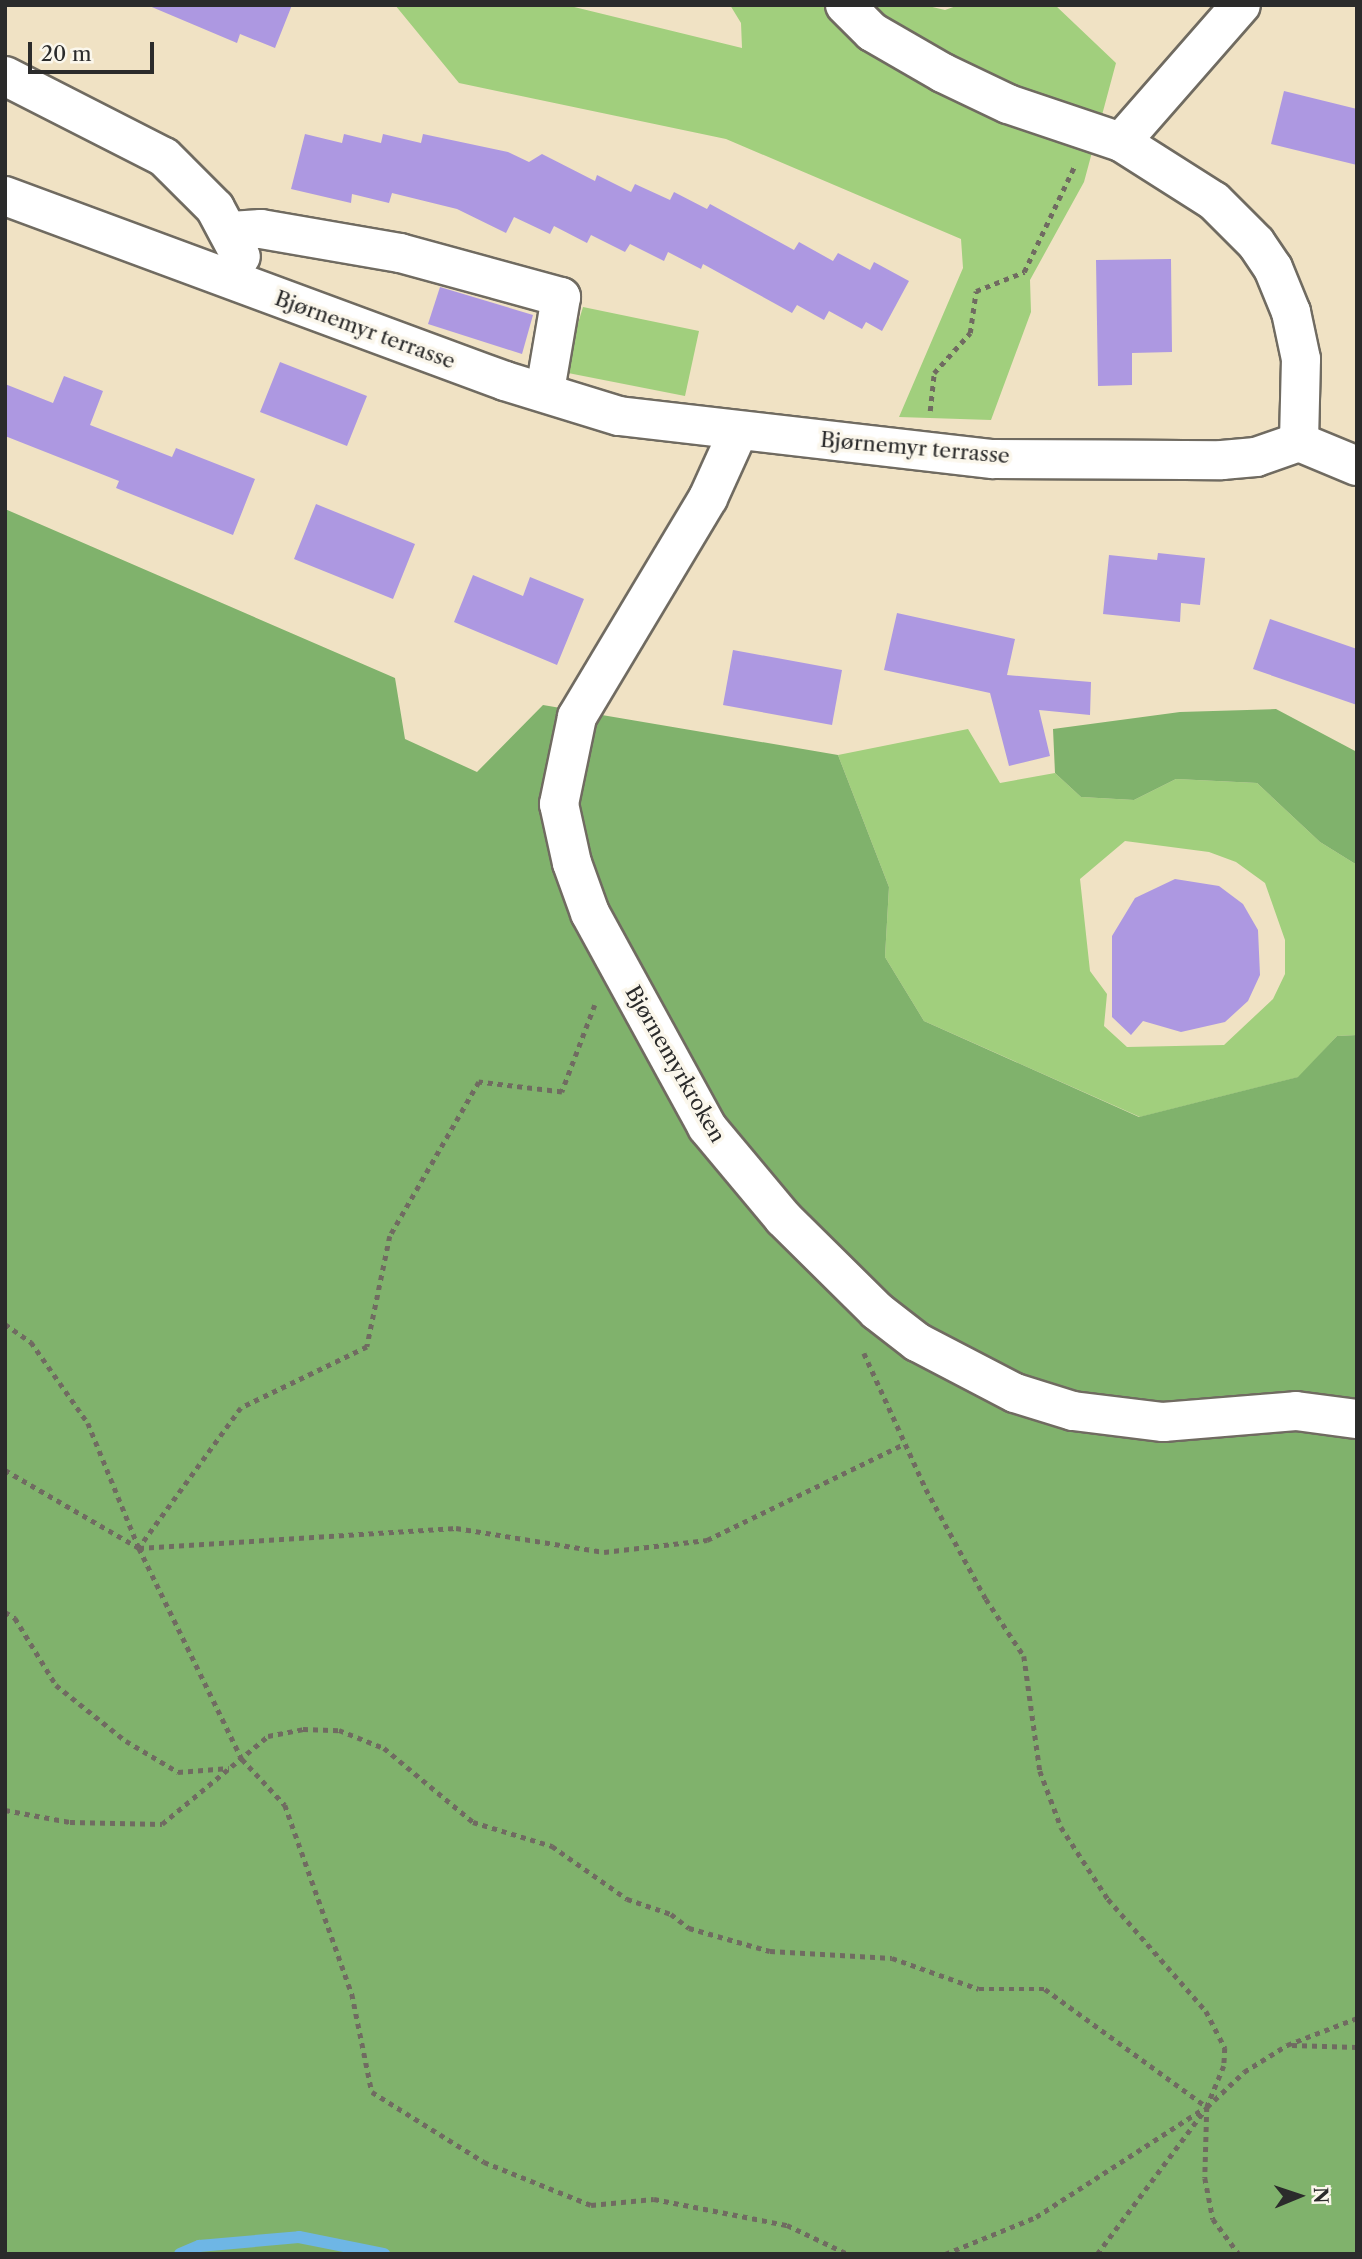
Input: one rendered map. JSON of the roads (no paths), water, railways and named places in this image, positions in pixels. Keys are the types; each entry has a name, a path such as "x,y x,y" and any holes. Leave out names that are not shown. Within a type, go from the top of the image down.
{"street":[{"path":"845,5 872,32 943,73 1105,139 1214,201 1256,243 1273,268 1291,312 1301,359 1299,442 1357,466"},
{"path":"1105,139 1241,5"},
{"path":"5,76 164,157 215,208 231,232 240,257 238,283"},
{"name":"Bjørnemyr terrasse","path":"5,196 505,381 545,391 619,416 737,432 993,459 1222,460 1256,457 1299,442"},
{"path":"231,232 261,229 400,253 561,297 545,391"},
{"name":"Bjørnemyrkroken","path":"737,432 708,498 570,736 561,816 576,875 612,959 707,1127 728,1154 836,1273 917,1342 1015,1393 1073,1411 1163,1422 1296,1411 1357,1419"}],"waterway":[{"path":"180,2254 199,2246 299,2237 384,2254"}]}
